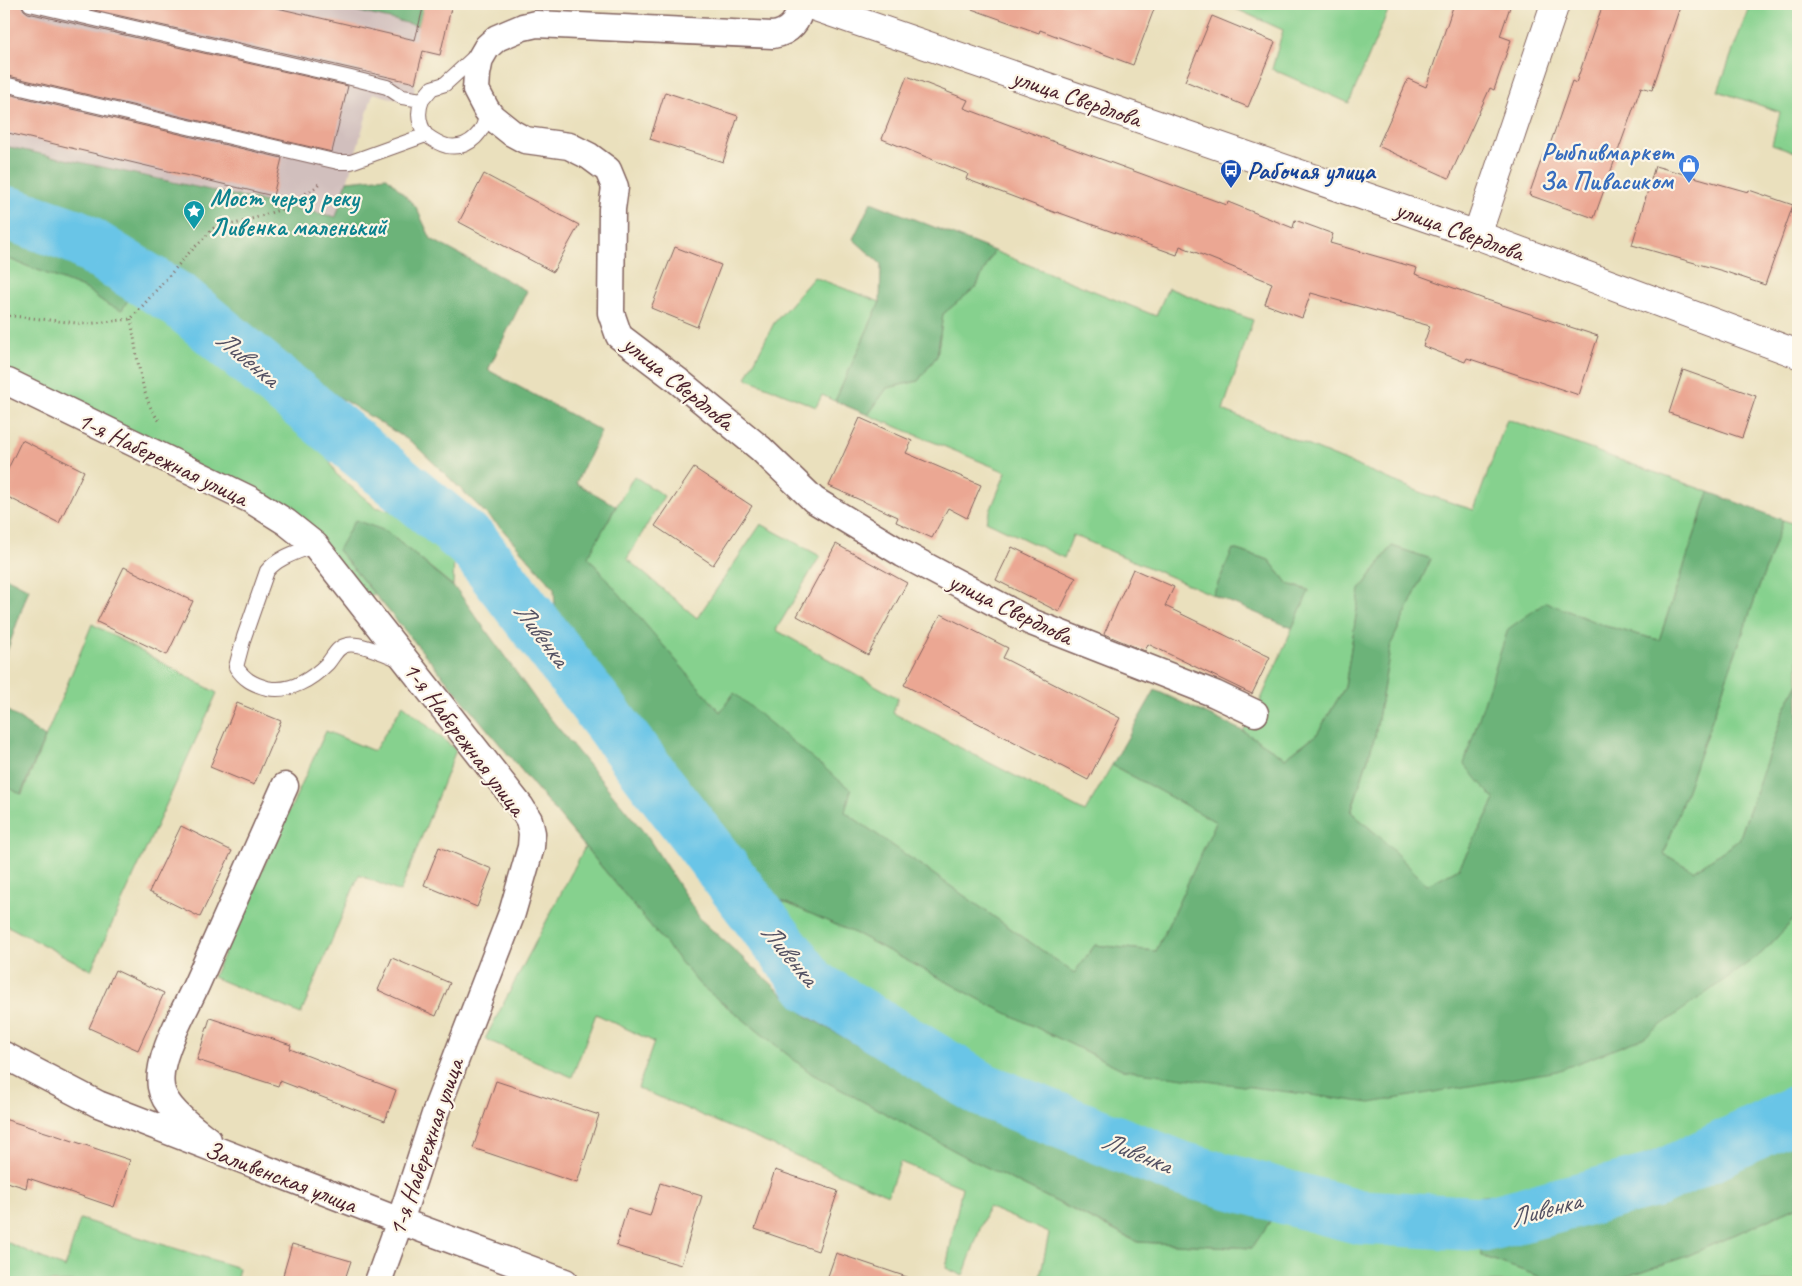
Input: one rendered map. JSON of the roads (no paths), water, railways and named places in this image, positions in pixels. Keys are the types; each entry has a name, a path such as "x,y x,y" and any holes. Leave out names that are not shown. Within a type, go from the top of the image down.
{"main road":[{"name":"улица Свердлова","path":"807,4 1478,235 1798,354"},
{"path":"1478,235 1555,4"}],"street":[{"path":"481,100 477,74 480,59 497,38 523,26 536,24 773,35 787,31 794,24 798,16 798,4"},
{"name":"улица Свердлова","path":"481,100 498,123 525,140 569,146 589,156 608,170 615,187 612,209 611,312 619,336 677,380 761,449 814,500 903,554 1030,622 1215,694 1254,713"},
{"name":"1-я Набережная улица","path":"8,382 252,500 286,522 315,545 521,807 528,820 532,834 531,848 512,913 437,1108 378,1282"},
{"path":"224,1154 177,1114 161,1089 160,1073 175,1031 285,786"},
{"name":"Заливенская улица","path":"4,1055 98,1104 224,1154 565,1282"}],"lane":[{"path":"30,4 352,78 387,87 402,97 422,100"},
{"path":"445,84 497,38"},
{"path":"4,84 338,162 351,162 426,135"},
{"path":"445,84 470,86 481,100 485,120 482,128 472,139 463,145 446,146 435,142 426,135 420,125 419,118 422,100 432,88 445,84"},
{"path":"315,545 279,560 272,564 267,571 244,637 236,667 242,676 248,681 276,690 298,685 312,677 340,648 348,645 358,646 407,662"}],"waterway":[{"name":"Ливенка","path":"4,213 75,236 180,301 474,545 812,986 983,1090 1182,1169 1360,1217 1487,1224 1656,1180 1798,1112"}],"place":[{"name":"Рыбпивмаркет За Пивасиком","path":"1689,184"},
{"name":"Рабочая улица","path":"1231,189"},
{"name":"Мост через реку Ливенка маленький","path":"194,230"}]}
